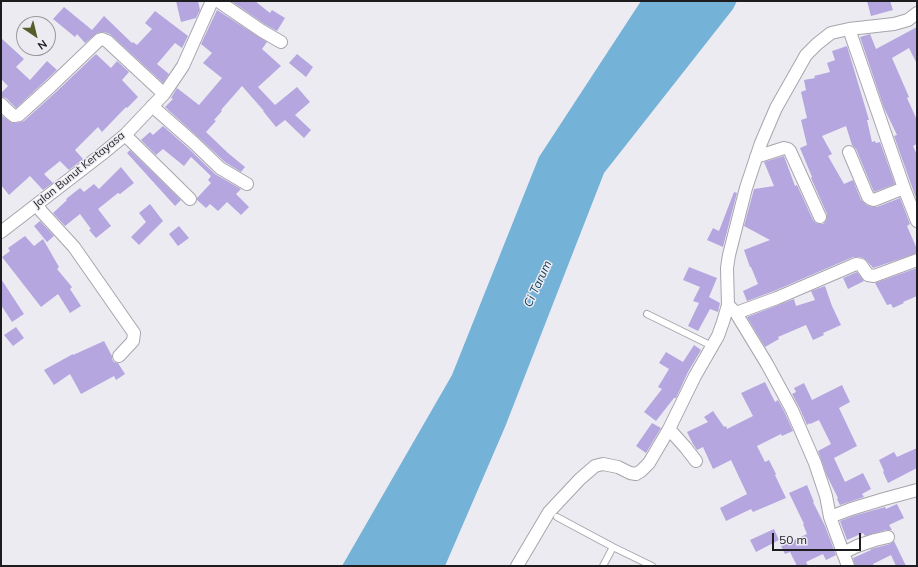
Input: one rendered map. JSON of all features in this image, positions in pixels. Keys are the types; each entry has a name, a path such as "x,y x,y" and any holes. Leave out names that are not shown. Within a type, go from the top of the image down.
{"street":[{"name":"Jalan Bunut Kertayasa","path":"1,232 81,171 124,134 164,94 183,66 212,1"},
{"path":"218,1 281,42"},
{"path":"848,566 830,517 826,496 815,463 795,416 767,364 732,309 727,268 746,188 761,143 776,108 806,55 831,33 849,29 894,24 908,20 917,13"},
{"path":"849,29 904,188 917,221"},
{"path":"1,104 14,116 19,115 98,40 102,39 108,41 164,94"},
{"path":"152,106 220,168 247,184"},
{"path":"124,134 190,199"},
{"path":"756,157 784,148 788,149 820,217"},
{"path":"849,152 868,197 871,199 874,200 904,188"},
{"path":"36,204 74,247 134,333 133,341 119,356"},
{"path":"516,566 549,512 580,479 595,466 603,464 636,474 649,463 669,429 695,376 718,336 723,322 732,309 777,298 856,264 860,265 868,275 874,276 917,260"},
{"path":"669,429 696,461"},
{"path":"830,517 884,498 917,490"},
{"path":"843,553 857,546 888,537"}],"lane":[{"path":"647,314 712,346"},
{"path":"557,517 652,566"},
{"path":"603,566 613,547"}],"water":[{"name":"Ci Tarum","path":"641,1 737,1 733,9 604,173 505,427 445,566 342,566 452,375 539,157"}],"building":[{"path":"176,1 198,1 200,10 196,18 181,22"},
{"path":"231,1 255,1 270,13 272,10 285,18 277,31"},
{"path":"867,1 890,1 893,10 871,16"},
{"path":"64,7 92,30 104,16 132,43 133,42 137,45 152,29 145,23 155,11 188,36 182,48 175,43 157,64 169,74 163,83 110,34 104,32 97,33 85,43 77,34 75,37 56,21 56,16"},
{"path":"217,10 267,42 262,49 281,66 258,87 275,105 297,87 310,102 295,115 311,130 304,138 285,120 276,127 242,86 221,110 222,111 214,120 216,121 206,132 245,167 241,172 225,162 165,107 173,99 171,98 177,88 199,105 222,78 203,63 212,53 201,44"},
{"path":"917,27 917,64 909,48 892,58 917,120 917,144 913,146 917,155 917,201 894,136 897,135 884,108 860,37 870,34 876,49"},
{"path":"1,38 16,52 16,56 21,56 24,59 16,67 30,80 47,61 57,70 16,108 6,98 1,97 1,93 8,86 1,79"},
{"path":"847,46 869,120 867,120 872,142 880,142 895,184 874,192 856,149 852,145 846,126 822,136 832,154 828,156 844,184 853,180 861,200 867,205 877,207 900,198 910,224 907,226 917,249 917,253 873,268 863,258 853,257 747,301 743,291 758,284 744,250 770,240 744,226 754,189 774,186 764,162 784,156 795,186 797,185 813,220 820,224 823,224 826,221 827,214 800,148 807,145 801,120 807,118 801,92 806,90 804,80 815,78 814,76 830,72 827,63 835,60 832,51"},
{"path":"96,54 111,68 117,61 129,72 122,80 138,97 102,132 98,127 75,150 83,159 69,170 60,161 44,174 53,183 43,190 30,176 9,195 1,185 1,115 12,123 24,121"},
{"path":"297,54 313,67 306,77 289,63"},
{"path":"163,126 215,174 241,189 236,194 249,207 241,215 227,202 218,211 210,204 206,208 197,200 197,198 211,183 208,180 211,176 191,157 184,166 163,149 156,155 141,140 150,132 153,135"},
{"path":"130,150 181,200 175,206 127,153"},
{"path":"121,167 134,183 120,194 118,193 98,209 111,226 96,238 89,230 91,229 80,214 65,226 53,213 67,200 66,199 80,188 84,192 94,184 99,189"},
{"path":"734,192 737,193 723,247 707,240 713,228 719,231"},
{"path":"150,204 163,221 139,245 131,237 146,222 139,213"},
{"path":"40,221 54,236 47,242 34,226"},
{"path":"179,226 189,238 178,246 169,234"},
{"path":"25,236 34,246 43,239 59,267 57,269 72,287 70,289 81,306 70,313 58,294 41,307 2,257 10,251 8,248"},
{"path":"689,267 717,278 709,297 720,303 718,312 710,309 698,331 688,326 699,303 693,301 700,287 683,280"},
{"path":"917,268 917,296 893,308 891,304 887,305 875,283"},
{"path":"857,272 864,281 848,289 843,278"},
{"path":"1,279 24,314 12,322 1,305"},
{"path":"825,286 841,325 823,333 824,335 813,340 806,325 778,337 779,339 765,347 747,317 794,299 796,306 815,300 811,291"},
{"path":"16,327 24,338 13,346 4,335"},
{"path":"104,341 112,356 112,359 114,362 118,363 125,374 116,380 114,376 81,394 70,374 54,385 44,370 73,354"},
{"path":"694,345 701,350 688,372 676,398 674,398 656,421 644,412 662,389 658,387 669,369 659,363 666,352 683,362"},
{"path":"765,382 775,402 778,400 793,431 782,436 781,434 757,446 765,462 769,460 786,498 753,512 751,509 726,521 720,508 747,494 731,460 713,469 703,447 697,450 687,432 708,422 704,417 713,411 727,429 753,416 741,393"},
{"path":"804,383 812,400 842,385 850,402 839,408 857,446 834,458 845,482 863,473 871,489 862,494 864,497 840,505 818,451 831,444 819,420 807,425 792,394 796,392 794,388"},
{"path":"652,423 661,428 646,453 636,446"},
{"path":"917,448 917,468 888,483 879,460 894,452 897,457"},
{"path":"807,485 836,555 826,560 823,554 806,562 808,566 797,566 790,552 785,554 781,546 807,534 804,524 789,493"},
{"path":"897,504 904,518 889,525 892,530 886,530 865,536 863,533 847,540 840,521 885,507 886,509"},
{"path":"774,529 779,540 756,552 750,540"},
{"path":"894,541 906,566 896,566 891,555 873,564 874,566 855,566 853,558 871,549 890,544"}]}
